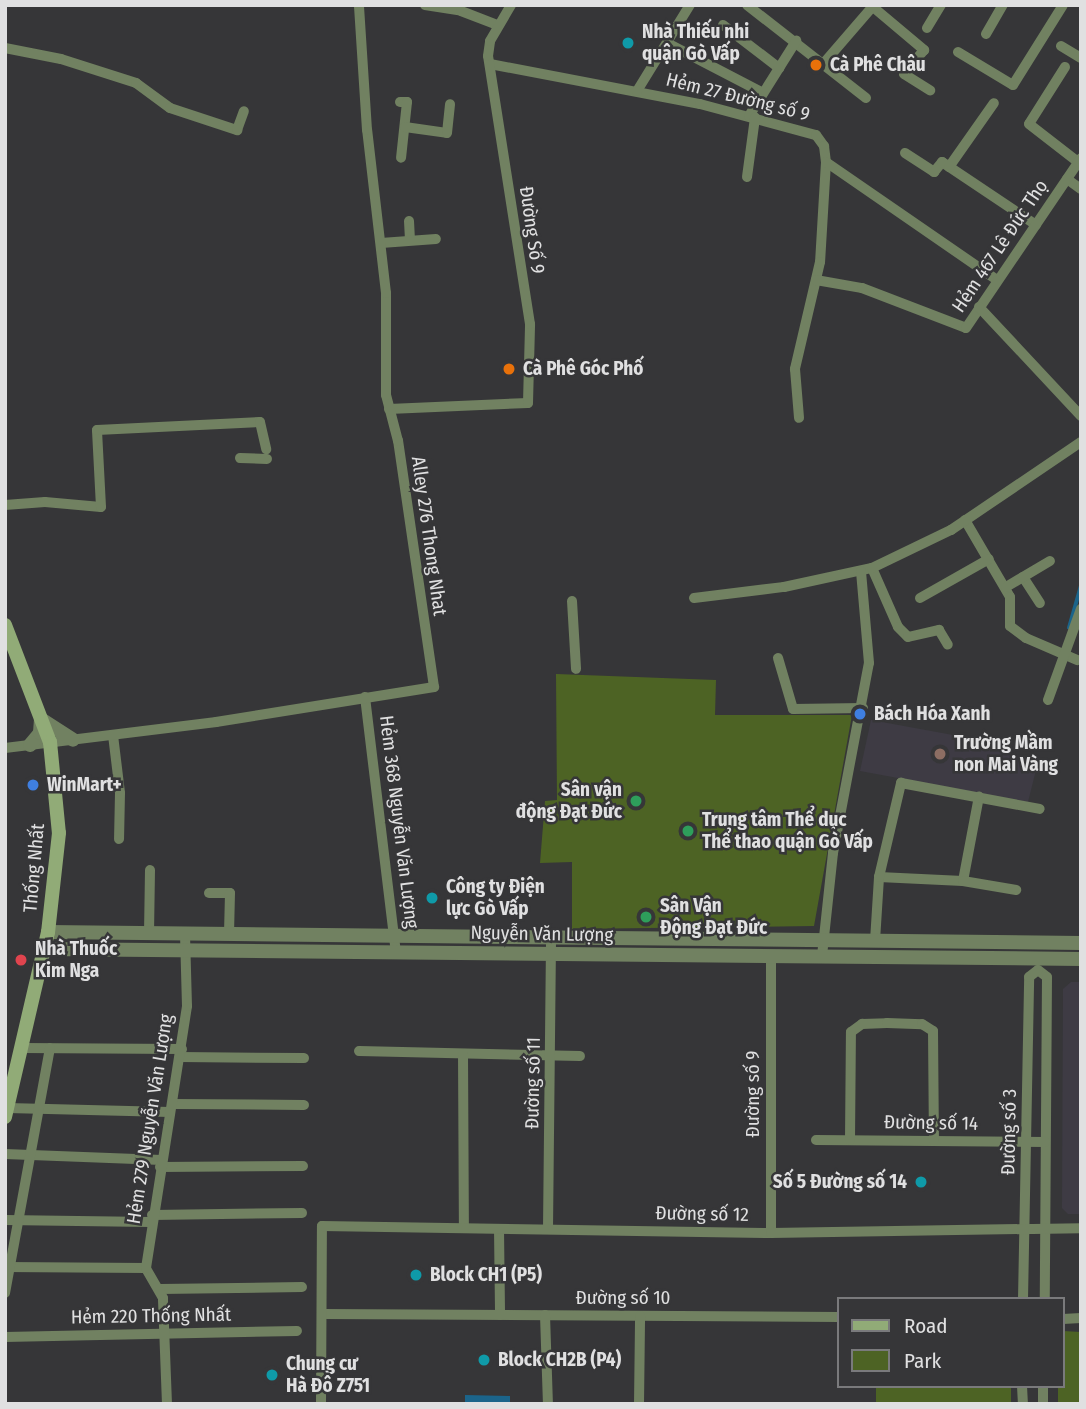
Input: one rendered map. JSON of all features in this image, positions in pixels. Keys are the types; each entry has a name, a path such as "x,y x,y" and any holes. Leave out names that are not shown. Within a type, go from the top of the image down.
{"main road":[{"name":"Thống Nhất","path":"5,625 50,742 59,832 48,932 6,1113"}],"street":[{"name":"Alley 276 Thong Nhat","path":"5,747 113,735 434,687 398,441 389,409 381,243 367,130 359,5"},
{"path":"425,5 462,8 498,25"},
{"path":"490,64 490,41 510,5"},
{"path":"637,91 690,5"},
{"path":"747,5 866,98"},
{"path":"927,28 941,5"},
{"path":"986,34 1003,5"},
{"path":"958,52 1013,85 1061,8 1048,5"},
{"path":"823,64 874,6 924,50 904,74 930,90"},
{"path":"723,25 779,68"},
{"path":"747,177 752,117 796,41"},
{"path":"667,43 764,93"},
{"path":"1061,46 1081,58"},
{"path":"5,48 61,59 136,83 170,108 236,130 244,111"},
{"name":"Hẻm 27 Đường số 9","path":"490,64 637,91 752,117 816,135 824,145 826,162"},
{"name":"Đường Số 9","path":"389,409 528,402 530,324 490,64"},
{"path":"1065,67 1029,124 1080,160"},
{"path":"400,102 407,102 401,158"},
{"path":"949,167 994,103"},
{"path":"405,127 447,133 450,104"},
{"path":"905,153 934,172 942,162 1036,225"},
{"name":"Hẻm 467 Lê Đức Thọ","path":"816,280 862,288 964,328 1080,160"},
{"path":"799,418 795,369 816,280 826,162 997,279"},
{"path":"1067,179 1081,189"},
{"path":"409,221 410,239"},
{"path":"381,243 436,239"},
{"path":"979,307 1081,416"},
{"path":"5,505 45,502 101,507 97,430 260,422 267,454 240,458"},
{"path":"694,598 866,569 965,520 1081,442"},
{"path":"965,520 1006,587 1010,625 1026,638 1077,660"},
{"path":"920,598 989,559"},
{"path":"1006,587 1050,561"},
{"path":"866,569 898,627 908,636 939,630 948,645"},
{"path":"821,956 833,853 863,708 869,663 866,569"},
{"path":"1023,577 1040,603"},
{"path":"572,601 576,669"},
{"path":"1048,700 1081,609"},
{"path":"779,658 793,709 863,708"},
{"name":"Hẻm 368 Nguyễn Văn Lượng","path":"365,697 396,952"},
{"path":"30,745 40,733 41,719 73,740"},
{"path":"113,735 120,793 119,839"},
{"path":"875,941 879,877 901,783 1040,809"},
{"path":"963,881 979,796"},
{"path":"149,933 150,870"},
{"path":"879,877 963,881 1016,890"},
{"path":"209,893 230,893 229,934"},
{"name":"Nguyễn Văn Lượng","path":"48,932 1081,943"},
{"name":"Hẻm 279 Nguyễn Văn Lượng","path":"146,1268 151,1218 187,1006 185,934"},
{"name":"Đường số 11","path":"548,1229 552,1056 551,938"},
{"path":"1038,964 1039,943"},
{"name":"Nguyễn Văn Lượng","path":"44,948 821,956 1038,964 1081,959"},
{"name":"Đường số 9","path":"771,956 771,1233"},
{"name":"Đường số 3","path":"1023,1297 1029,977 1038,964 1047,977 1045,1297"},
{"path":"850,1140 851,1032 863,1024 887,1023 922,1024 933,1031 934,1141"},
{"path":"21,1048 304,1058"},
{"path":"5,1293 50,1048"},
{"path":"359,1051 580,1056"},
{"path":"463,1054 464,1228"},
{"path":"6,1113 39,1109 304,1105"},
{"name":"Đường số 14","path":"816,1140 1045,1142"},
{"path":"5,1154 161,1163 303,1166"},
{"path":"5,1220 302,1213"},
{"name":"Đường số 12","path":"322,1314 322,1226 771,1233 1081,1228"},
{"path":"499,1228 500,1315"},
{"path":"8,1267 146,1268 160,1289 167,1404"},
{"path":"160,1289 302,1287"},
{"path":"321,1404 322,1314"},
{"name":"Đường số 10","path":"322,1314 838,1317"},
{"path":"545,1315 548,1404"},
{"path":"639,1404 640,1316"},
{"name":"Hẻm 220 Thống Nhất","path":"5,1337 297,1331"}],"shaded area":[{"name":"Trường Mầm non Mai Vàng","path":"871,720 975,739 1038,762 1028,802 860,771"},
{"path":"1071,982 1081,982 1081,1214 1068,1214 1062,1208 1063,989"}],"green space":[{"name":"Trung tâm Thể dục Thể thao quận Gò Vấp","path":"556,674 716,680 715,715 852,715 814,926 572,929 572,862 540,863 545,801 557,800"},
{"path":"1065,1331 1081,1332 1081,1404 1058,1404 1058,1388 1065,1388"},
{"path":"876,1388 1011,1388 1011,1404 876,1404"}],"water":[{"path":"465,1395 510,1396 510,1404 465,1404"}],"waterway":[{"path":"1069,628 1081,586"}],"place":[{"name":"Nhà Thiếu nhi quận Gò Vấp","path":"628,43"},
{"name":"Cà Phê Châu","path":"816,65"},
{"name":"Cà Phê Góc Phố","path":"509,369"},
{"name":"Bách Hóa Xanh","path":"860,714"},
{"name":"Trường Mầm non Mai Vàng","path":"940,754"},
{"name":"WinMart+","path":"33,785"},
{"name":"Sân vận động Đạt Đức","path":"636,801"},
{"name":"Trung tâm Thể dục Thể thao quận Gò Vấp","path":"688,831"},
{"name":"Công ty Điện lực Gò Vấp","path":"432,898"},
{"name":"Sân Vận Động Đạt Đức","path":"646,917"},
{"name":"Nhà Thuốc Kim Nga","path":"21,960"},
{"name":"Số 5 Đường số 14","path":"921,1182"},
{"name":"Block CH1 (P5)","path":"416,1275"},
{"name":"Block CH2B (P4)","path":"484,1360"},
{"name":"Chung cư Hà Đô Z751","path":"272,1375"}]}
